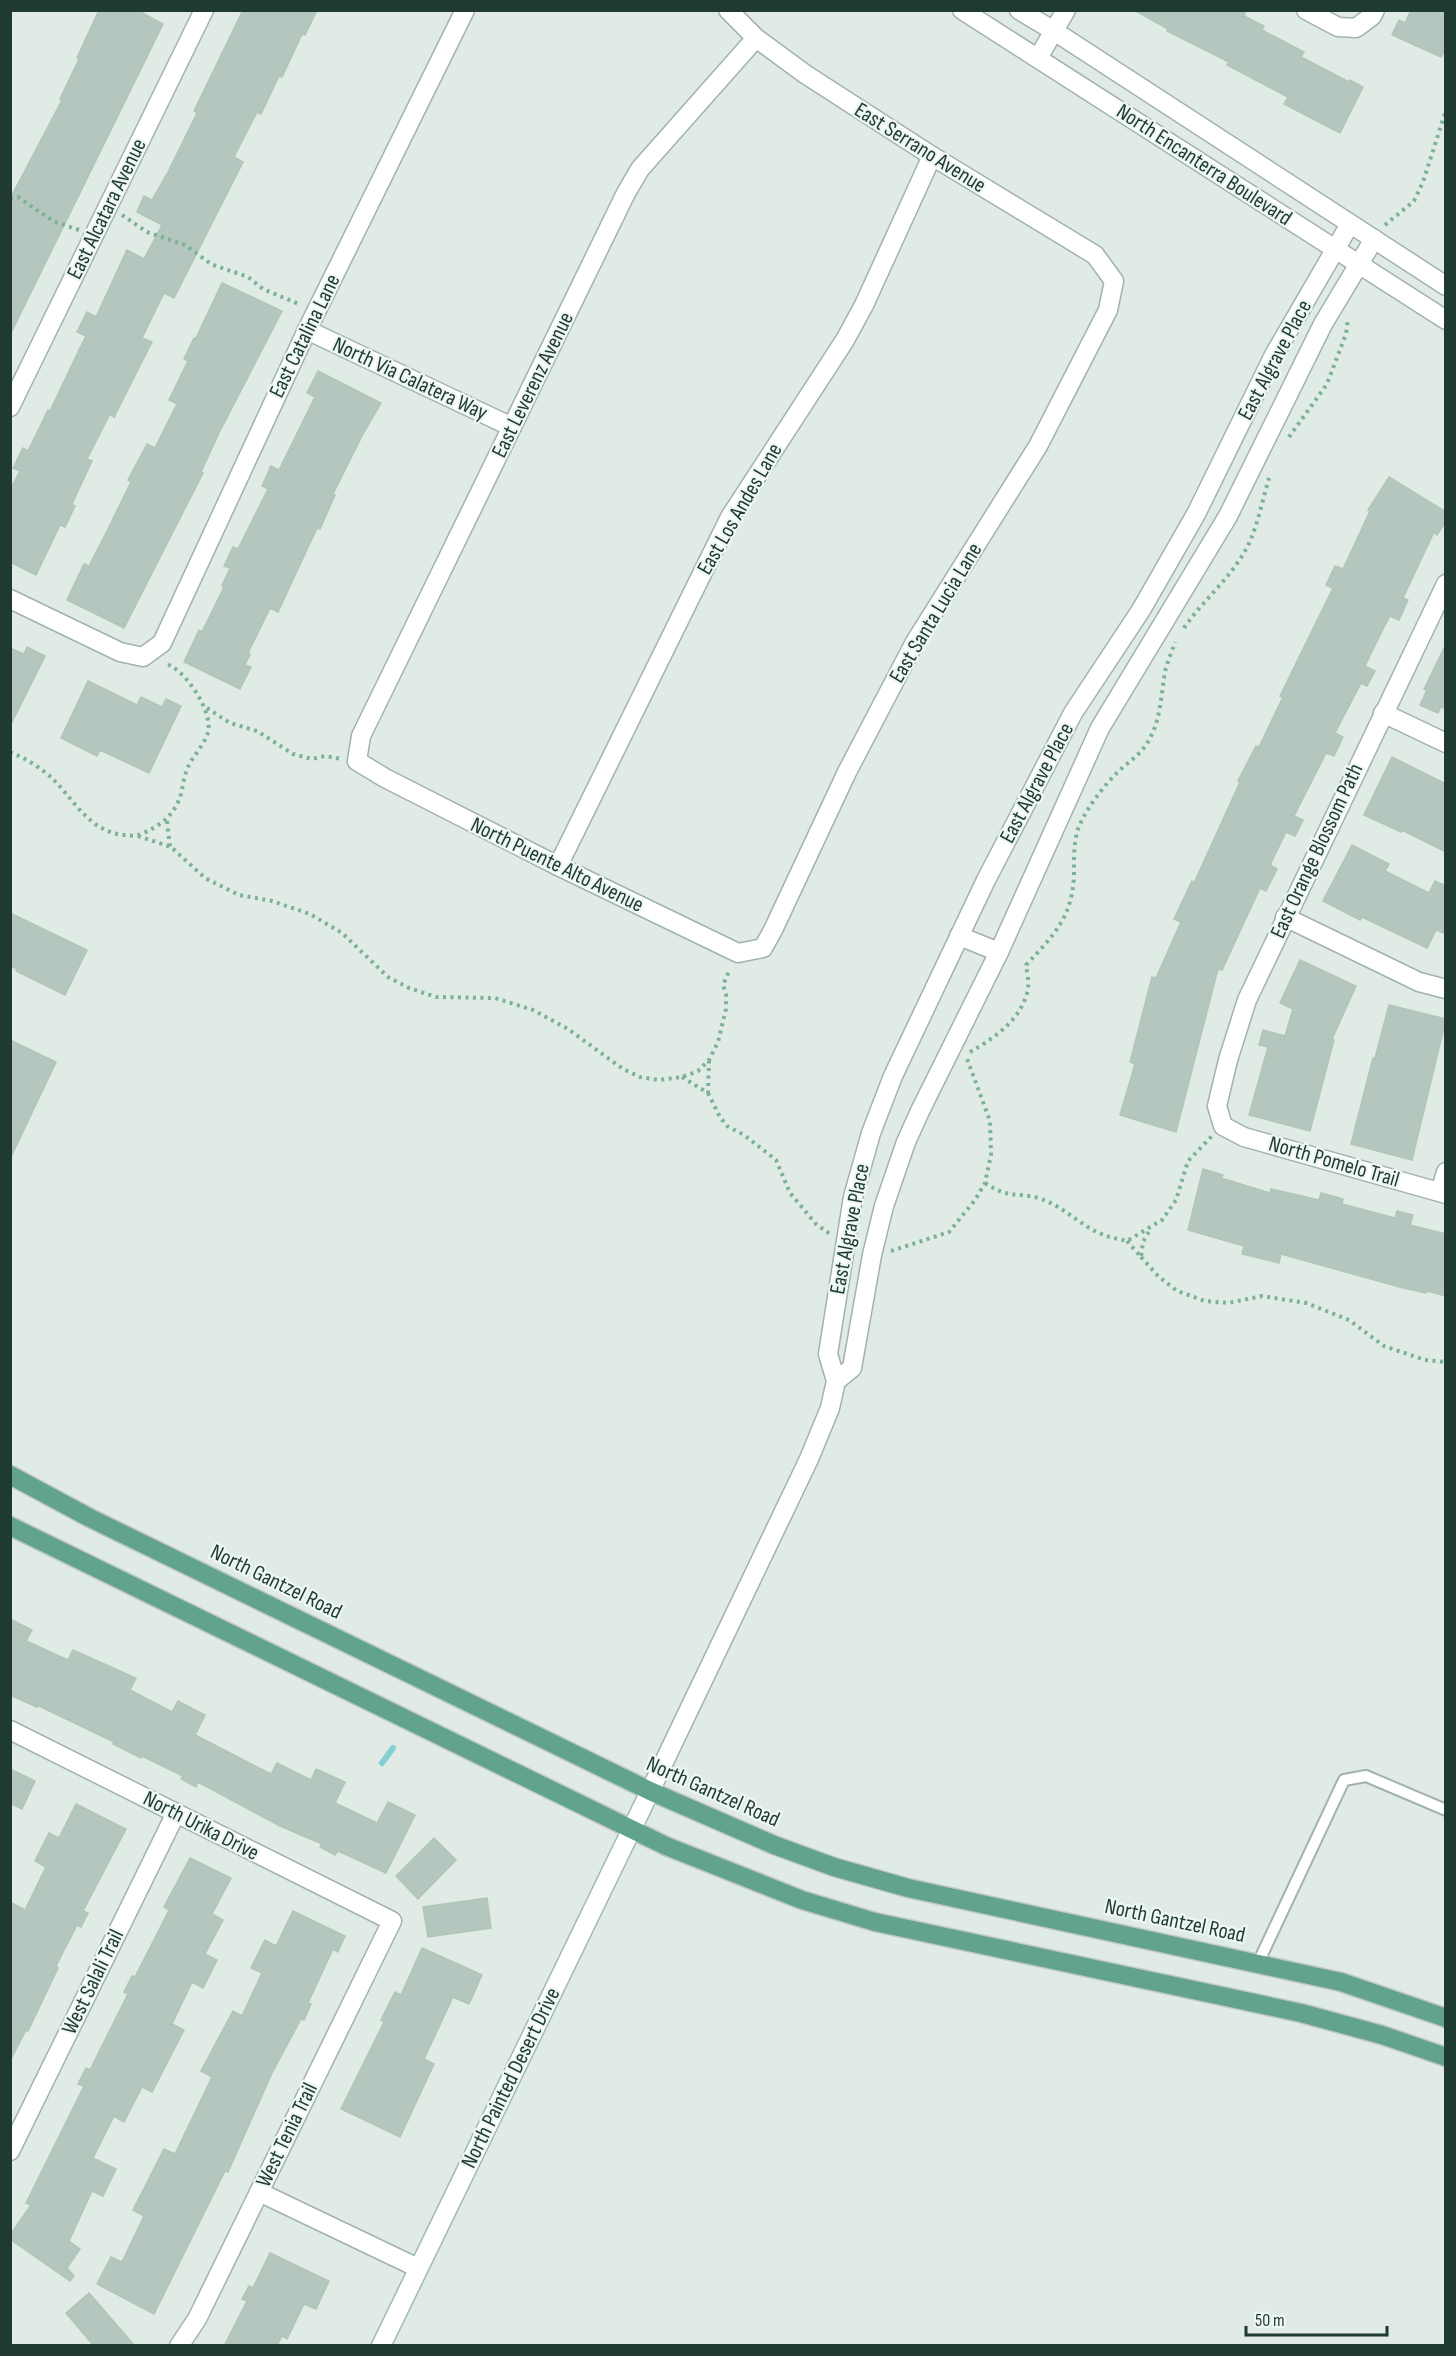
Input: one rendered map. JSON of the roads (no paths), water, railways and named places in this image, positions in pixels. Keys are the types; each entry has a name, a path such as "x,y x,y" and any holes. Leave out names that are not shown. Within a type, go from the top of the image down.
{"main road":[{"name":"North Gantzel Road","path":"10,1474 90,1518 650,1791 774,1845 834,1867 908,1888 1341,1982 1446,2018"},
{"path":"10,1526 632,1830 802,1900 875,1922 1301,2013 1382,2035 1446,2057"}],"street":[{"name":"East Alcatara Avenue","path":"10,406 204,10"},
{"name":"East Catalina Lane","path":"10,599 120,652 143,657 162,643 315,313 465,10"},
{"name":"East Serrano Avenue","path":"728,10 756,38 805,74 932,156 1095,255 1114,281"},
{"name":"North Encanterra Boulevard","path":"962,10 1446,320"},
{"name":"North Encanterra Boulevard","path":"1019,10 1040,16 1054,31 1446,286"},
{"path":"1038,58 1066,10"},
{"path":"1306,10 1338,27 1356,28 1372,16 1375,10"},
{"path":"1021,47 1040,16"},
{"name":"East Leverenz Avenue","path":"357,761 361,735 626,193 640,169 756,38"},
{"name":"East Los Andes Lane","path":"558,866 730,517 845,340 864,305 932,156"},
{"name":"East Algrave Place","path":"641,1810 809,1459 830,1408 836,1381 828,1354 845,1242 858,1177 880,1107 986,880 1073,713 1141,610 1196,514 1274,355 1350,224"},
{"name":"East Algrave Place","path":"836,1381 852,1368 884,1206 906,1142 999,952 1100,728 1228,516 1323,324 1374,239"},
{"name":"East Santa Lucia Lane","path":"738,953 762,948 773,930 847,772 915,642 1038,446 1108,310 1114,281"},
{"name":"North Via Calatera Way","path":"307,330 512,428"},
{"name":"East Orange Blossom Path","path":"1223,1126 1217,1106 1228,1060 1247,1000 1446,584"},
{"path":"1383,713 1446,743"},
{"name":"North Puente Alto Avenue","path":"357,761 385,778 558,866 738,953"},
{"path":"1285,917 1419,982 1446,988"},
{"path":"959,936 999,952"},
{"name":"North Pomelo Trail","path":"1223,1126 1244,1137 1443,1193"},
{"path":"1443,1193 1446,1172"},
{"name":"North Urika Drive","path":"10,1730 392,1922"},
{"name":"North Painted Desert Drive","path":"381,2346 641,1810"},
{"name":"West Salali Trail","path":"10,2151 176,1813"},
{"name":"West Tenia Trail","path":"178,2346 197,2319 392,1922"},
{"path":"259,2192 418,2268"}],"lane":[{"path":"1258,1963 1344,1780 1366,1776 1446,1810"}],"waterway":[{"path":"382,1763 393,1748"}]}
